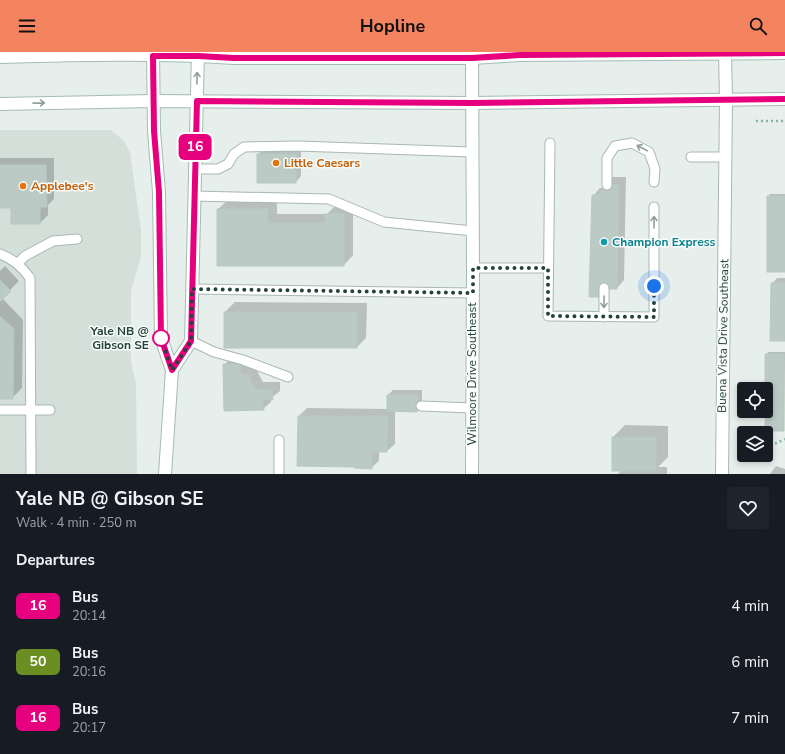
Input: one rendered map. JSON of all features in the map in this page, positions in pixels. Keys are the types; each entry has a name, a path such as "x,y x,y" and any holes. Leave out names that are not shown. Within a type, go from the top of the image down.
{"main road":[{"path":"0,57 198,54 234,58 472,58 521,54 785,52"},
{"name":"Buena Vista Drive Southeast","path":"722,474 726,157 725,53"},
{"path":"153,54 154,131 159,192 161,338 172,370 165,474"},
{"path":"172,370 191,341 198,54"},
{"name":"Wilmoore Drive Southeast","path":"472,58 472,474"},
{"path":"0,104 153,101 472,103 785,99"}],"lane":[{"path":"550,143 548,316 654,317 654,207"},
{"path":"607,185 607,158 615,146 632,143 649,152 655,169 654,182"},
{"path":"195,169 218,168 228,164 234,154 244,147 298,146 472,152"},
{"path":"692,157 726,157"},
{"path":"194,196 329,199 384,222 473,231"},
{"path":"18,264 25,256 53,241 77,239"},
{"path":"0,254 9,257 18,264 30,278 30,474"},
{"path":"473,268 548,268"},
{"path":"604,288 604,317"},
{"path":"192,289 473,293"},
{"path":"191,341 214,352 243,360 288,377"},
{"path":"421,406 472,408"},
{"path":"0,410 50,410"},
{"path":"279,440 279,474"}],"path":[{"path":"756,121 785,121"},
{"path":"773,445 785,439"}],"shaded area":[{"path":"0,130 111,130 124,141 130,152 141,231 141,257 131,291 131,362 136,384 137,474 0,474"}],"building":[{"path":"257,154 296,154 296,183 257,183"},
{"name":"Applebee's","path":"0,165 46,165 47,207 40,207 40,224 11,224 11,208 0,208"},
{"name":"Champion Express","path":"603,184 619,185 617,289 600,289 600,297 589,297 592,195 600,195 600,191 603,191"},
{"path":"767,196 785,196 785,272 767,272"},
{"path":"217,209 268,209 268,223 325,223 325,214 344,214 344,266 217,266"},
{"path":"0,280 11,291 0,302"},
{"path":"771,283 785,283 785,341 770,341"},
{"path":"224,312 357,312 357,348 224,348"},
{"path":"0,316 14,329 13,399 0,399"},
{"path":"765,354 784,354 784,431 773,431 773,426 765,426 765,418 773,418 773,382 765,382"},
{"path":"223,364 241,364 241,374 248,374 255,389 272,390 273,400 263,399 264,410 224,411"},
{"path":"387,395 418,395 417,412 387,411"},
{"path":"298,416 388,416 387,452 372,452 372,469 354,467 297,466"},
{"path":"612,437 656,437 656,471 612,471"}],"bus line":[{"name":"16","path":"785,53 520,55 472,58 234,58 153,56 154,131 159,192 161,338 172,370 191,341 197,101 472,103 785,99"}],"place":[{"name":"Little Caesars","path":"276,163"},
{"name":"Applebee's","path":"23,186"},
{"name":"Champion Express","path":"604,242"},
{"name":"Yale NB @ Gibson SE","path":"161,338"}],"route":[{"path":"161,338 172,370 191,341 192,289 473,293 473,268 548,268 548,316 654,317 654,286"}]}
